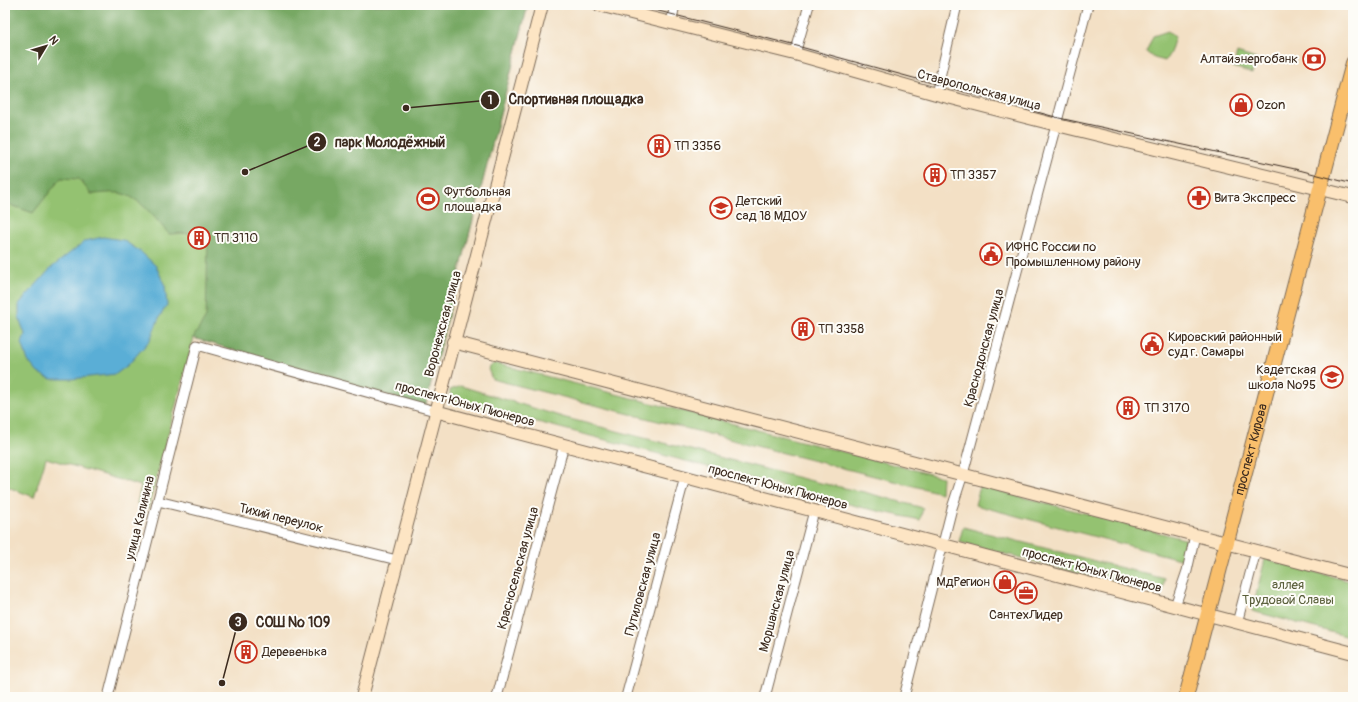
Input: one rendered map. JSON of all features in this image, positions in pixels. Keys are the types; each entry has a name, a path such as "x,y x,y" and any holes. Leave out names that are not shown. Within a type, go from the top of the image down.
{"main road":[{"name":"проспект Кирова","path":"1186,697 1353,63"}],"street":[{"name":"Воронежская улица","path":"362,697 435,411 542,5"},
{"name":"Ставропольская улица","path":"599,5 796,54 936,94 1057,125 1353,197"},
{"path":"671,23 675,5"},
{"path":"796,54 809,5"},
{"path":"936,94 957,5"},
{"name":"Краснодонская улица","path":"904,697 942,545 963,474 1088,5"},
{"path":"453,342 1353,576"},
{"name":"проспект Юных Пионеров","path":"197,345 435,411 1353,653"},
{"name":"улица Калинина","path":"108,697 197,345"},
{"name":"Красносельская улица","path":"497,697 564,445"},
{"name":"Путиловская улица","path":"626,697 685,477"},
{"name":"Тихий переулок","path":"158,501 397,560"},
{"name":"Моршанская улица","path":"765,697 814,511"},
{"path":"1175,606 1187,571 1195,535"},
{"path":"1237,623 1256,551"}],"green space":[{"path":"5,5 528,5 425,407 194,338 148,509 137,504 141,486 46,458 34,497 5,486"},
{"path":"5,5 528,5 425,407 193,338 206,317 208,242 192,233 169,234 147,209 127,195 119,193 91,194 79,179 61,178 33,213 5,203"},
{"path":"1168,31 1175,37 1170,53 1165,61 1154,58 1146,52 1153,36"},
{"path":"1237,53 1256,59 1252,73 1233,67"},
{"path":"494,363 942,477 941,493 492,379 488,369"},
{"path":"461,386 566,418 923,508 920,520 864,508 450,399 450,390"},
{"path":"980,486 1188,540 1183,560 975,505"},
{"path":"963,527 1165,579 1161,594 959,542"},
{"name":"аллея Трудовой Славы","path":"1265,559 1353,582 1353,638 1252,611"}],"water":[{"path":"103,237 123,240 141,252 156,266 165,286 167,305 159,318 150,340 128,365 116,374 71,379 51,379 38,373 28,361 22,343 25,334 19,318 19,304 51,268 85,241"}],"tram line":[{"path":"635,5 797,46 1059,118 1295,169 1353,184"}],"place":[{"name":"Алтайэнергобанк","path":"1314,59"},
{"name":"Ozon","path":"1241,105"},
{"name":"Спортивная площадка","path":"406,108"},
{"name":"ТП 3356","path":"659,146"},
{"name":"парк Молодёжный","path":"245,172"},
{"name":"ТП 3357","path":"935,175"},
{"name":"Вита Экспресс","path":"1199,198"},
{"name":"Футбольная площадка","path":"428,199"},
{"name":"Детский сад 18 МДОУ","path":"721,208"},
{"name":"ТП 3110","path":"199,238"},
{"name":"ИФНС России по Промышленному району","path":"991,254"},
{"name":"ТП 3358","path":"803,329"},
{"name":"Кировский районный суд г. Самары","path":"1152,344"},
{"name":"Кадетская школа №95","path":"1332,377"},
{"name":"ТП 3170","path":"1128,408"},
{"name":"МдРегион","path":"1005,582"},
{"name":"СантехЛидер","path":"1026,593"},
{"name":"Деревенька","path":"246,652"},
{"name":"СОШ № 109","path":"222,683"}]}
